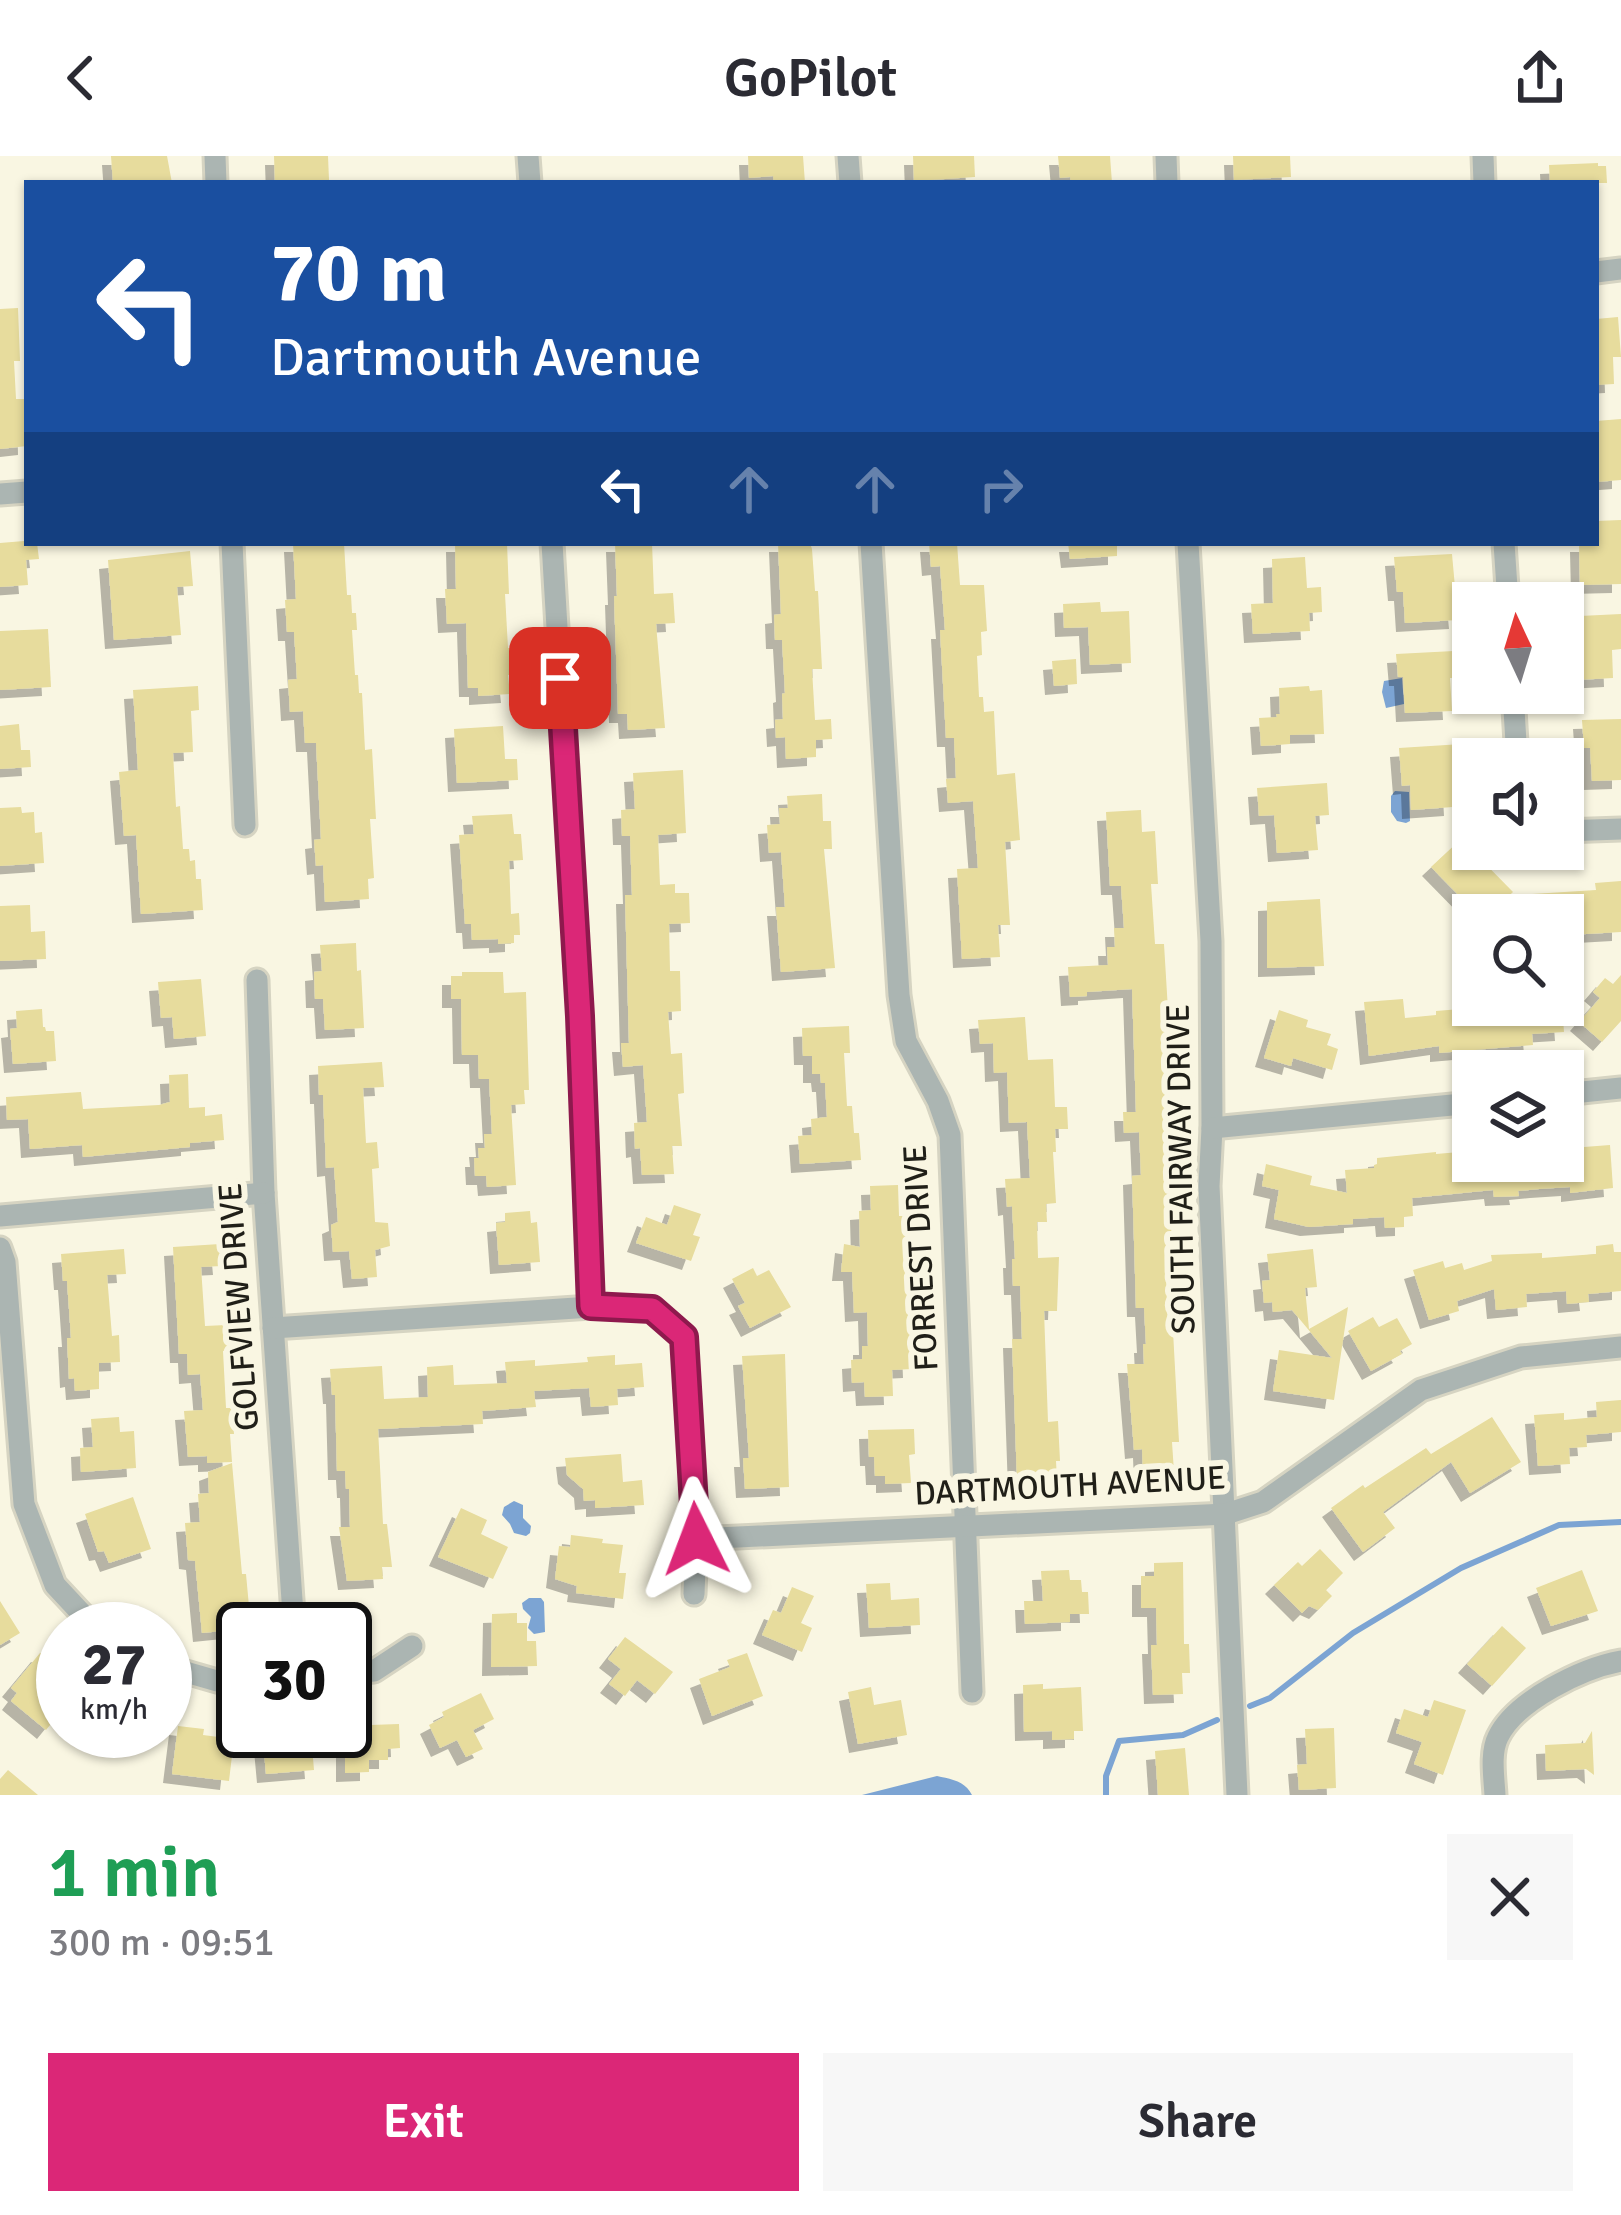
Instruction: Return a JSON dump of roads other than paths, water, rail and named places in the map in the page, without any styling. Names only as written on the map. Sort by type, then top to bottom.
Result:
[{"type":"street","points":[[232,546],[245,825]]},
{"type":"street","points":[[552,546],[580,1016],[591,1306]]},
{"type":"street","name":"FORREST DRIVE","points":[[872,546],[899,995],[906,1042],[950,1135],[972,1692]]},
{"type":"street","name":"SOUTH FAIRWAY DRIVE","points":[[1188,546],[1211,941],[1209,1186],[1237,1795]]},
{"type":"street","points":[[1504,546],[1507,582]]},
{"type":"street","points":[[1584,830],[1621,829]]},
{"type":"street","name":"GOLFVIEW DRIVE","points":[[256,980],[264,1192],[292,1602]]},
{"type":"street","points":[[1584,1092],[1621,1088]]},
{"type":"street","points":[[1212,1128],[1452,1104]]},
{"type":"street","points":[[0,1216],[264,1192]]},
{"type":"street","points":[[0,1248],[24,1504],[55,1586],[70,1602]]},
{"type":"street","points":[[273,1328],[591,1306],[652,1309],[684,1337],[696,1539],[694,1594]]},
{"type":"street","name":"DARTMOUTH AVENUE","points":[[696,1539],[1226,1514],[1263,1502],[1421,1390],[1521,1357],[1621,1347]]},
{"type":"street","points":[[372,1672],[412,1646]]},
{"type":"street","points":[[1495,1795],[1493,1760],[1498,1737],[1519,1711],[1552,1688],[1599,1665],[1621,1661]]},
{"type":"water","points":[[1402,678],[1404,704],[1386,708],[1384,681]]},
{"type":"water","points":[[1395,791],[1409,792],[1410,821],[1406,823],[1397,821],[1391,812]]},
{"type":"water","points":[[514,1501],[523,1505],[523,1518],[531,1526],[526,1536],[514,1533],[502,1515],[504,1507]]},
{"type":"water","points":[[529,1598],[544,1602],[545,1632],[534,1634],[528,1628],[531,1617],[522,1603]]},
{"type":"water","points":[[937,1776],[962,1784],[972,1795],[862,1795]]},
{"type":"waterway","points":[[1250,1706],[1270,1698],[1353,1633],[1461,1568],[1559,1525],[1621,1522]]},
{"type":"waterway","points":[[1106,1795],[1106,1776],[1119,1741],[1183,1735],[1217,1720]]}]
